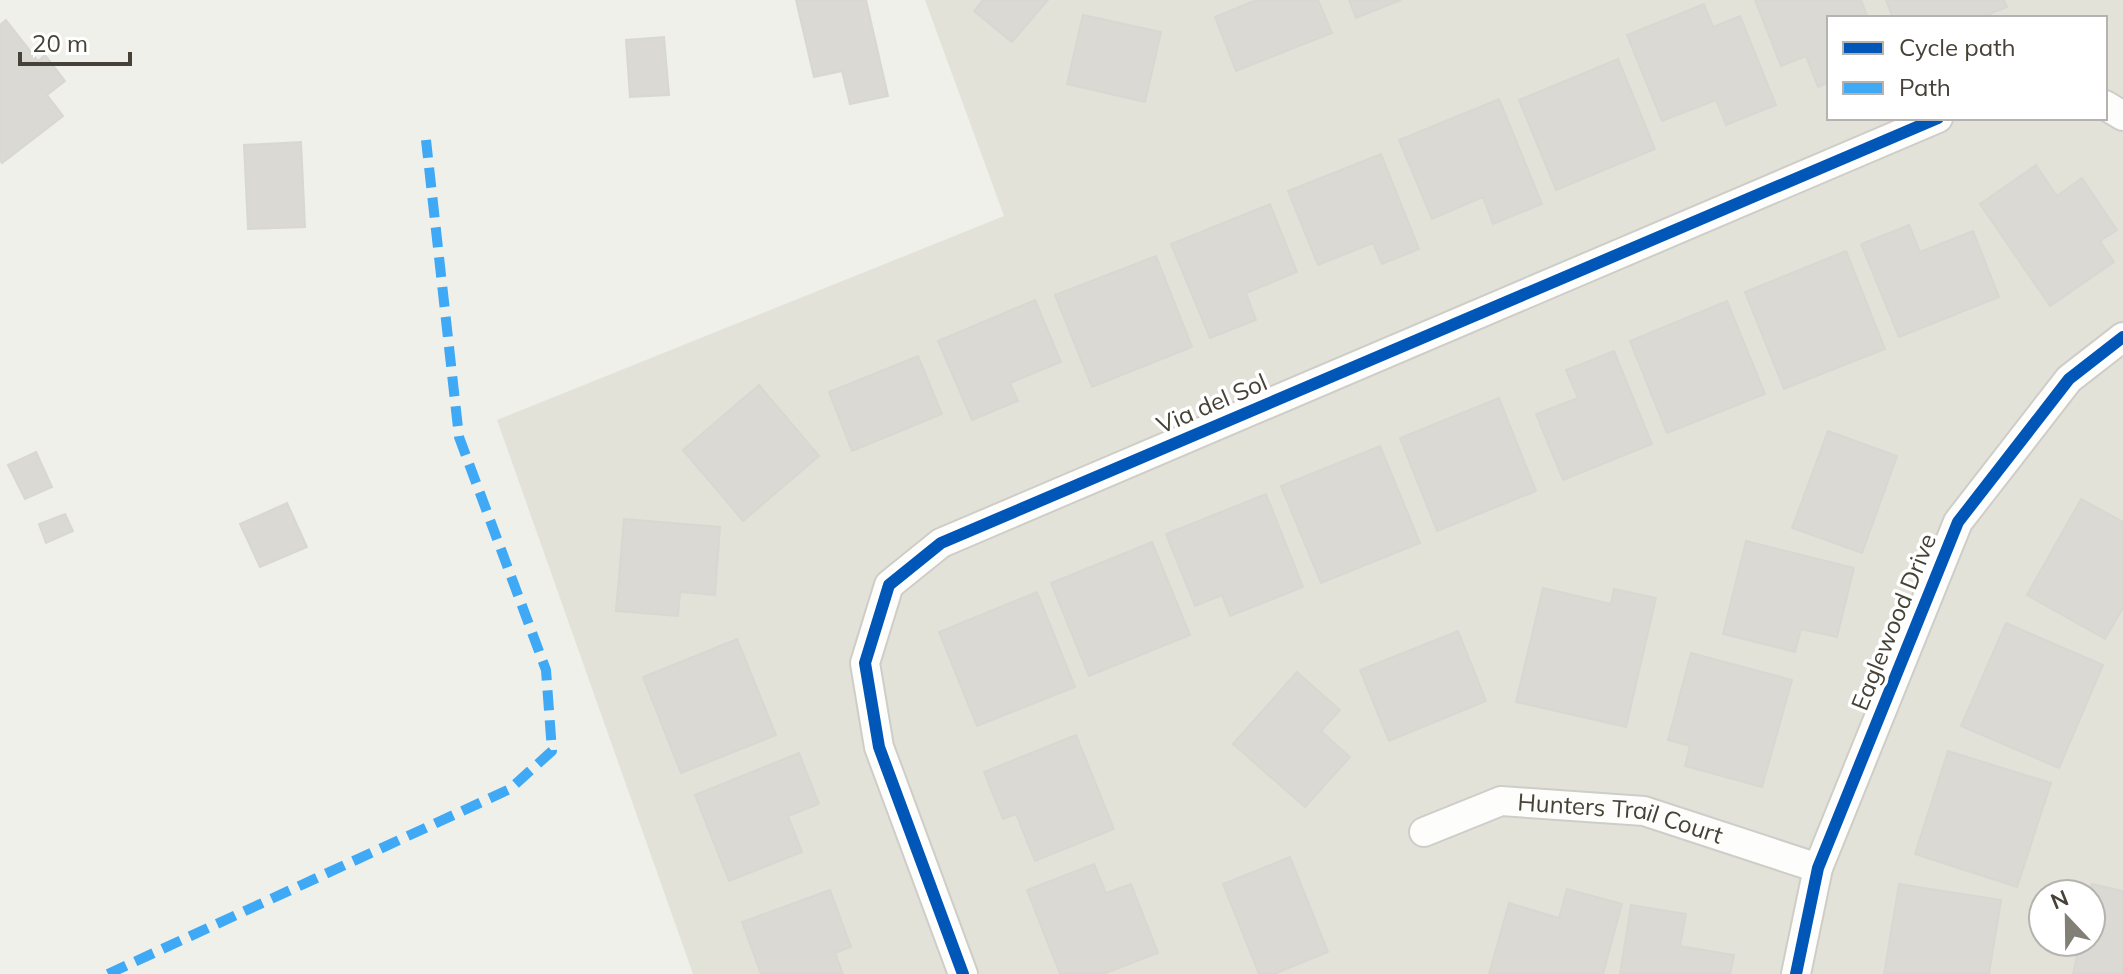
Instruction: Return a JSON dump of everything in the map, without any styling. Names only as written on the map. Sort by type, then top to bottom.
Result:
[{"type":"street","name":"Via del Sol","points":[[963,974],[879,747],[865,663],[889,585],[941,543],[1933,120]]},
{"type":"street","name":"Eaglewood Drive","points":[[1796,974],[1818,868],[1958,522],[2069,379],[2123,337]]},
{"type":"street","name":"Hunters Trail Court","points":[[1424,832],[1501,801],[1644,811],[1818,868]]},
{"type":"shaded area","points":[[925,0],[2123,0],[2123,974],[693,974],[497,420],[1004,216]]},
{"type":"building","points":[[796,0],[866,0],[888,96],[850,104],[842,71],[814,77]]},
{"type":"building","points":[[983,0],[1048,0],[1012,42],[974,11]]},
{"type":"building","points":[[1256,0],[1318,0],[1332,33],[1236,71],[1215,17]]},
{"type":"building","points":[[1349,0],[1401,0],[1356,18]]},
{"type":"building","points":[[1755,0],[1861,0],[1867,16],[1827,16],[1827,83],[1818,87],[1806,56],[1781,66]]},
{"type":"building","points":[[1886,0],[2004,0],[2007,7],[1985,16],[1892,16]]},
{"type":"building","points":[[1704,4],[1713,27],[1740,16],[1776,105],[1726,125],[1716,100],[1662,121],[1627,35]]},
{"type":"building","points":[[1083,15],[1161,32],[1145,102],[1067,84]]},
{"type":"building","points":[[6,20],[38,61],[45,55],[65,81],[47,95],[63,116],[2,163],[0,25]]},
{"type":"building","points":[[664,37],[669,95],[630,97],[626,40]]},
{"type":"building","points":[[1618,59],[1655,149],[1556,190],[1519,100]]},
{"type":"building","points":[[1499,99],[1542,204],[1493,224],[1483,197],[1432,219],[1399,140]]},
{"type":"building","points":[[301,142],[305,227],[248,229],[244,145]]},
{"type":"building","points":[[1381,154],[1419,249],[1382,264],[1373,243],[1318,265],[1288,191]]},
{"type":"building","points":[[2036,165],[2057,196],[2082,178],[2117,230],[2100,241],[2114,262],[2050,306],[1980,204]]},
{"type":"building","points":[[1270,204],[1297,272],[1246,293],[1256,320],[1210,338],[1171,244]]},
{"type":"building","points":[[1909,225],[1920,252],[1973,231],[1999,297],[1899,337],[1861,244]]},
{"type":"building","points":[[1846,251],[1885,349],[1784,389],[1745,292]]},
{"type":"building","points":[[1156,256],[1192,347],[1092,387],[1055,295]]},
{"type":"building","points":[[1035,300],[1061,362],[1010,383],[1018,401],[972,420],[938,341]]},
{"type":"building","points":[[1727,301],[1765,394],[1667,433],[1630,341]]},
{"type":"building","points":[[1614,351],[1652,444],[1563,480],[1536,414],[1578,398],[1566,370]]},
{"type":"building","points":[[918,356],[942,414],[852,451],[829,392]]},
{"type":"building","points":[[759,385],[819,456],[743,521],[683,450]]},
{"type":"building","points":[[1499,398],[1536,491],[1437,531],[1400,438]]},
{"type":"building","points":[[1828,431],[1897,456],[1862,553],[1792,528]]},
{"type":"building","points":[[1380,446],[1420,543],[1321,583],[1281,486]]},
{"type":"building","points":[[36,452],[52,487],[25,499],[8,465]]},
{"type":"building","points":[[1266,494],[1303,587],[1230,616],[1222,595],[1195,606],[1166,534]]},
{"type":"building","points":[[2081,499],[2123,522],[2123,608],[2105,639],[2027,595]]},
{"type":"building","points":[[287,503],[307,547],[260,567],[240,524]]},
{"type":"building","points":[[65,514],[73,531],[46,543],[39,524]]},
{"type":"building","points":[[624,519],[720,527],[715,595],[680,592],[678,616],[616,611]]},
{"type":"building","points":[[1746,541],[1854,568],[1837,637],[1801,629],[1795,652],[1723,634]]},
{"type":"building","points":[[1152,542],[1190,635],[1089,676],[1051,583]]},
{"type":"building","points":[[1543,588],[1611,604],[1614,589],[1656,598],[1626,727],[1516,702]]},
{"type":"building","points":[[1037,592],[1075,687],[977,726],[939,632]]},
{"type":"building","points":[[2006,623],[2103,665],[2059,768],[1961,726]]},
{"type":"building","points":[[1458,631],[1486,701],[1389,741],[1360,670]]},
{"type":"building","points":[[737,639],[776,735],[681,773],[643,677]]},
{"type":"building","points":[[1691,653],[1792,680],[1762,787],[1685,766],[1690,746],[1668,740]]},
{"type":"building","points":[[1297,672],[1340,710],[1321,731],[1350,757],[1305,807],[1233,744]]},
{"type":"building","points":[[1076,735],[1114,829],[1035,861],[1016,814],[1003,819],[984,772]]},
{"type":"building","points":[[1948,751],[2051,783],[2017,887],[1915,854]]},
{"type":"building","points":[[799,753],[819,804],[788,816],[802,852],[729,881],[695,795]]},
{"type":"building","points":[[1290,857],[1328,952],[1274,974],[1259,974],[1223,884]]},
{"type":"building","points":[[1094,864],[1106,893],[1131,884],[1158,953],[1103,974],[1060,974],[1027,890]]},
{"type":"building","points":[[1899,884],[2001,900],[1989,974],[1884,974]]},
{"type":"building","points":[[2107,887],[2123,891],[2123,974],[2073,974],[2076,958],[2107,958]]},
{"type":"building","points":[[1567,889],[1622,904],[1603,974],[1489,974],[1509,903],[1559,918]]},
{"type":"building","points":[[830,890],[851,947],[835,953],[843,974],[761,974],[742,922]]},
{"type":"building","points":[[1631,905],[1686,914],[1680,946],[1734,955],[1730,974],[1620,974]]},
{"type":"marked path","points":[[108,974],[510,789],[552,751],[546,670],[459,437],[426,140]]},
{"type":"cycle path","points":[[963,974],[879,747],[865,663],[889,585],[941,543],[1933,120]]},
{"type":"cycle path","points":[[1796,974],[1818,868],[1958,522],[2069,379],[2123,337]]}]
